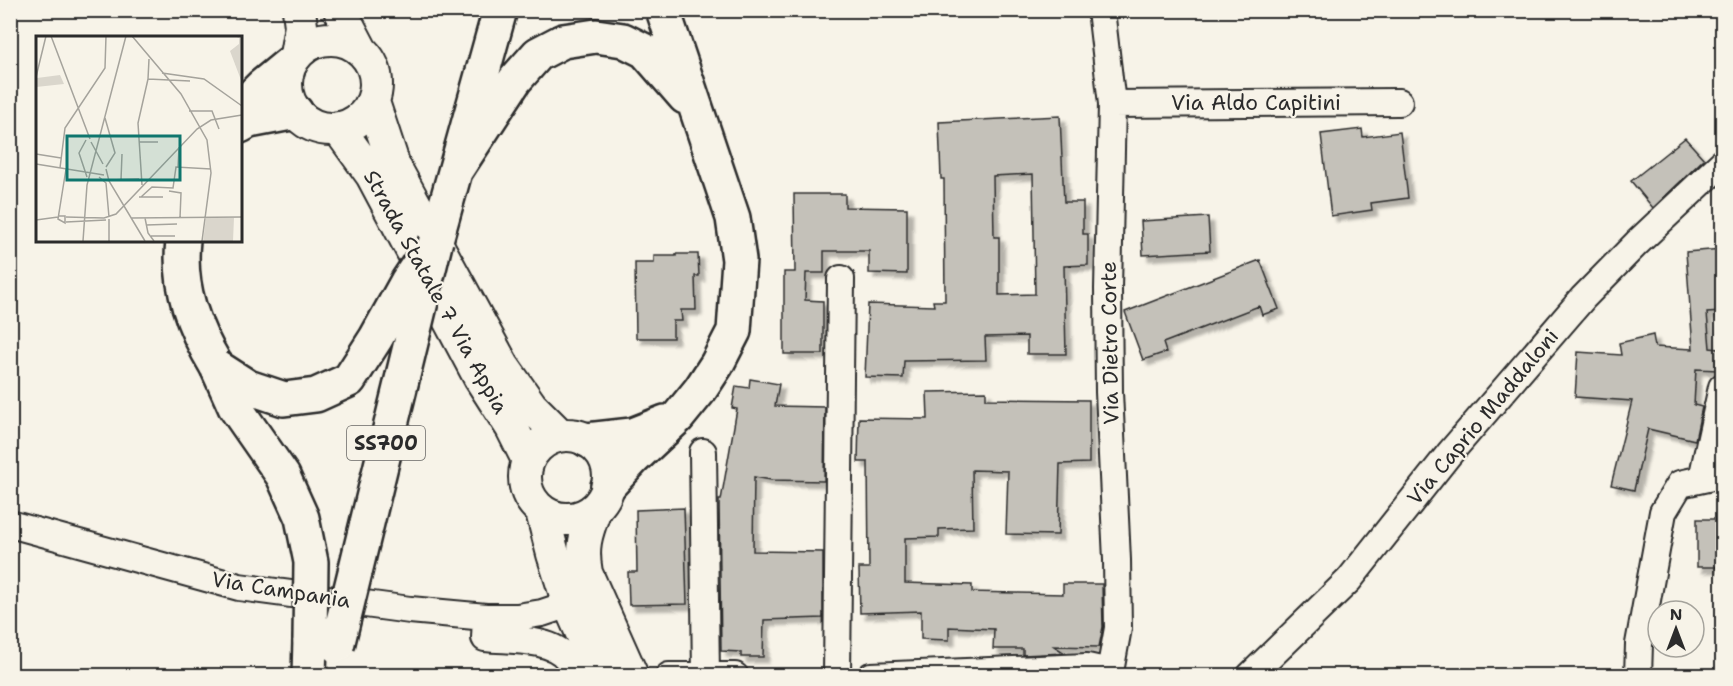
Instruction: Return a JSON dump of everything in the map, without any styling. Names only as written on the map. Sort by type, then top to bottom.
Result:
[{"type":"highway","name":"SS700","points":[[325,654],[435,240],[501,10]]},
{"type":"highway","points":[[663,10],[696,110]]},
{"type":"highway","name":"SS700","points":[[456,170],[515,80],[538,54],[563,41],[596,36],[622,40],[645,51],[696,110],[733,218],[739,260],[734,331],[700,390],[678,417],[633,459],[602,497]]},
{"type":"highway","points":[[242,106],[293,59]]},
{"type":"highway","points":[[242,125],[249,121],[296,112]]},
{"type":"highway","name":"SS700","points":[[217,367],[248,387],[284,399],[316,395],[349,380],[376,338],[407,282],[435,240]]},
{"type":"highway","name":"SS700","points":[[183,242],[183,274],[189,306],[199,336],[217,367],[235,407],[283,476],[302,518],[325,654]]},
{"type":"highway","name":"SS700","points":[[574,438],[632,435],[678,417]]},
{"type":"highway","points":[[309,675],[325,654]]},
{"type":"main road","points":[[299,10],[301,26],[293,59],[286,76],[289,101],[296,112],[308,122],[322,128],[338,128],[359,120],[373,102]]},
{"type":"main road","name":"Strada Statale 7 Via Appia","points":[[340,10],[376,74],[373,102],[394,166],[503,366],[531,406],[574,438],[596,446],[607,465],[602,497]]},
{"type":"main road","points":[[293,59],[310,44],[328,38],[340,39],[362,50]]},
{"type":"main road","name":"Strada Statale 7 Via Appia","points":[[338,128],[372,175],[480,378],[512,428],[528,460]]},
{"type":"main road","points":[[574,438],[547,440],[536,448],[528,460],[524,474],[526,489],[532,502],[542,512],[555,518],[569,520],[583,516],[602,497]]},
{"type":"main road","points":[[602,497],[583,541],[583,557],[586,573],[632,675]]},
{"type":"main road","points":[[542,512],[552,554],[569,604],[601,675]]},
{"type":"street","name":"Via Dietro Corte","points":[[1101,10],[1112,104],[1108,289],[1109,392],[1118,628],[1111,674]]},
{"type":"street","name":"Via Aldo Capitini","points":[[1112,104],[1399,102]]},
{"type":"street","name":"Via Caprio Maddaloni","points":[[1250,675],[1349,580],[1449,454],[1583,298],[1637,243],[1721,172]]},
{"type":"street","points":[[837,675],[842,279]]},
{"type":"street","points":[[1638,675],[1639,644],[1663,512],[1680,484],[1712,478],[1722,387]]},
{"type":"street","points":[[703,452],[706,675]]},
{"type":"street","name":"Via Campania","points":[[10,524],[239,587],[410,610],[486,617],[534,615],[569,604]]},
{"type":"street","points":[[486,617],[485,638],[536,643],[554,648],[568,658],[578,675]]},
{"type":"street","points":[[872,675],[1087,667],[1111,674]]},
{"type":"street","points":[[669,675],[735,675]]},
{"type":"building","points":[[1060,116],[1064,202],[1083,202],[1083,234],[1088,234],[1088,265],[1064,266],[1066,354],[1027,354],[1027,336],[985,337],[986,360],[904,361],[903,378],[865,377],[868,304],[934,306],[933,301],[945,301],[944,179],[941,179],[939,122]],"holes":[[[1033,174],[1035,294],[999,295],[999,237],[994,237],[993,176]]]},
{"type":"building","points":[[1362,129],[1363,137],[1400,132],[1408,198],[1371,203],[1372,210],[1331,216],[1321,134]]},
{"type":"building","points":[[1685,138],[1704,159],[1653,208],[1631,181]]},
{"type":"building","points":[[794,194],[845,194],[845,207],[907,208],[907,274],[869,273],[869,251],[824,251],[824,273],[806,273],[805,300],[823,301],[823,354],[784,354],[784,272],[795,272]]},
{"type":"building","points":[[1208,217],[1210,251],[1143,255],[1141,221]]},
{"type":"building","points":[[1722,249],[1722,312],[1707,313],[1710,348],[1719,349],[1718,370],[1696,369],[1694,405],[1702,407],[1695,440],[1648,429],[1634,490],[1611,485],[1632,401],[1575,397],[1578,352],[1621,355],[1619,343],[1653,335],[1655,347],[1693,349],[1686,252]]},
{"type":"building","points":[[676,254],[698,254],[699,276],[695,276],[696,310],[681,310],[682,321],[673,321],[673,338],[636,338],[635,263],[654,263],[654,256],[676,256]]},
{"type":"building","points":[[1260,260],[1279,309],[1262,315],[1259,306],[1163,343],[1166,352],[1143,360],[1125,312]]},
{"type":"building","points":[[750,379],[779,384],[775,406],[825,407],[824,481],[771,480],[754,477],[753,551],[823,552],[823,618],[764,620],[763,657],[741,657],[741,652],[721,651],[719,500],[721,500],[737,409],[732,408],[736,386],[749,388]]},
{"type":"building","points":[[986,391],[986,399],[1089,400],[1089,463],[1060,464],[1058,535],[1006,534],[1008,471],[972,470],[973,528],[939,529],[939,537],[905,538],[905,583],[972,585],[972,592],[1063,594],[1063,584],[1102,584],[1103,627],[1099,647],[1054,646],[1065,653],[1023,655],[1023,649],[993,649],[994,629],[949,627],[949,640],[921,639],[921,611],[860,613],[859,568],[869,568],[868,462],[858,462],[859,418],[928,419],[927,392]]},
{"type":"building","points":[[684,508],[687,604],[629,605],[628,572],[637,572],[636,510]]},
{"type":"building","points":[[1697,519],[1722,519],[1722,567],[1697,567]]}]
